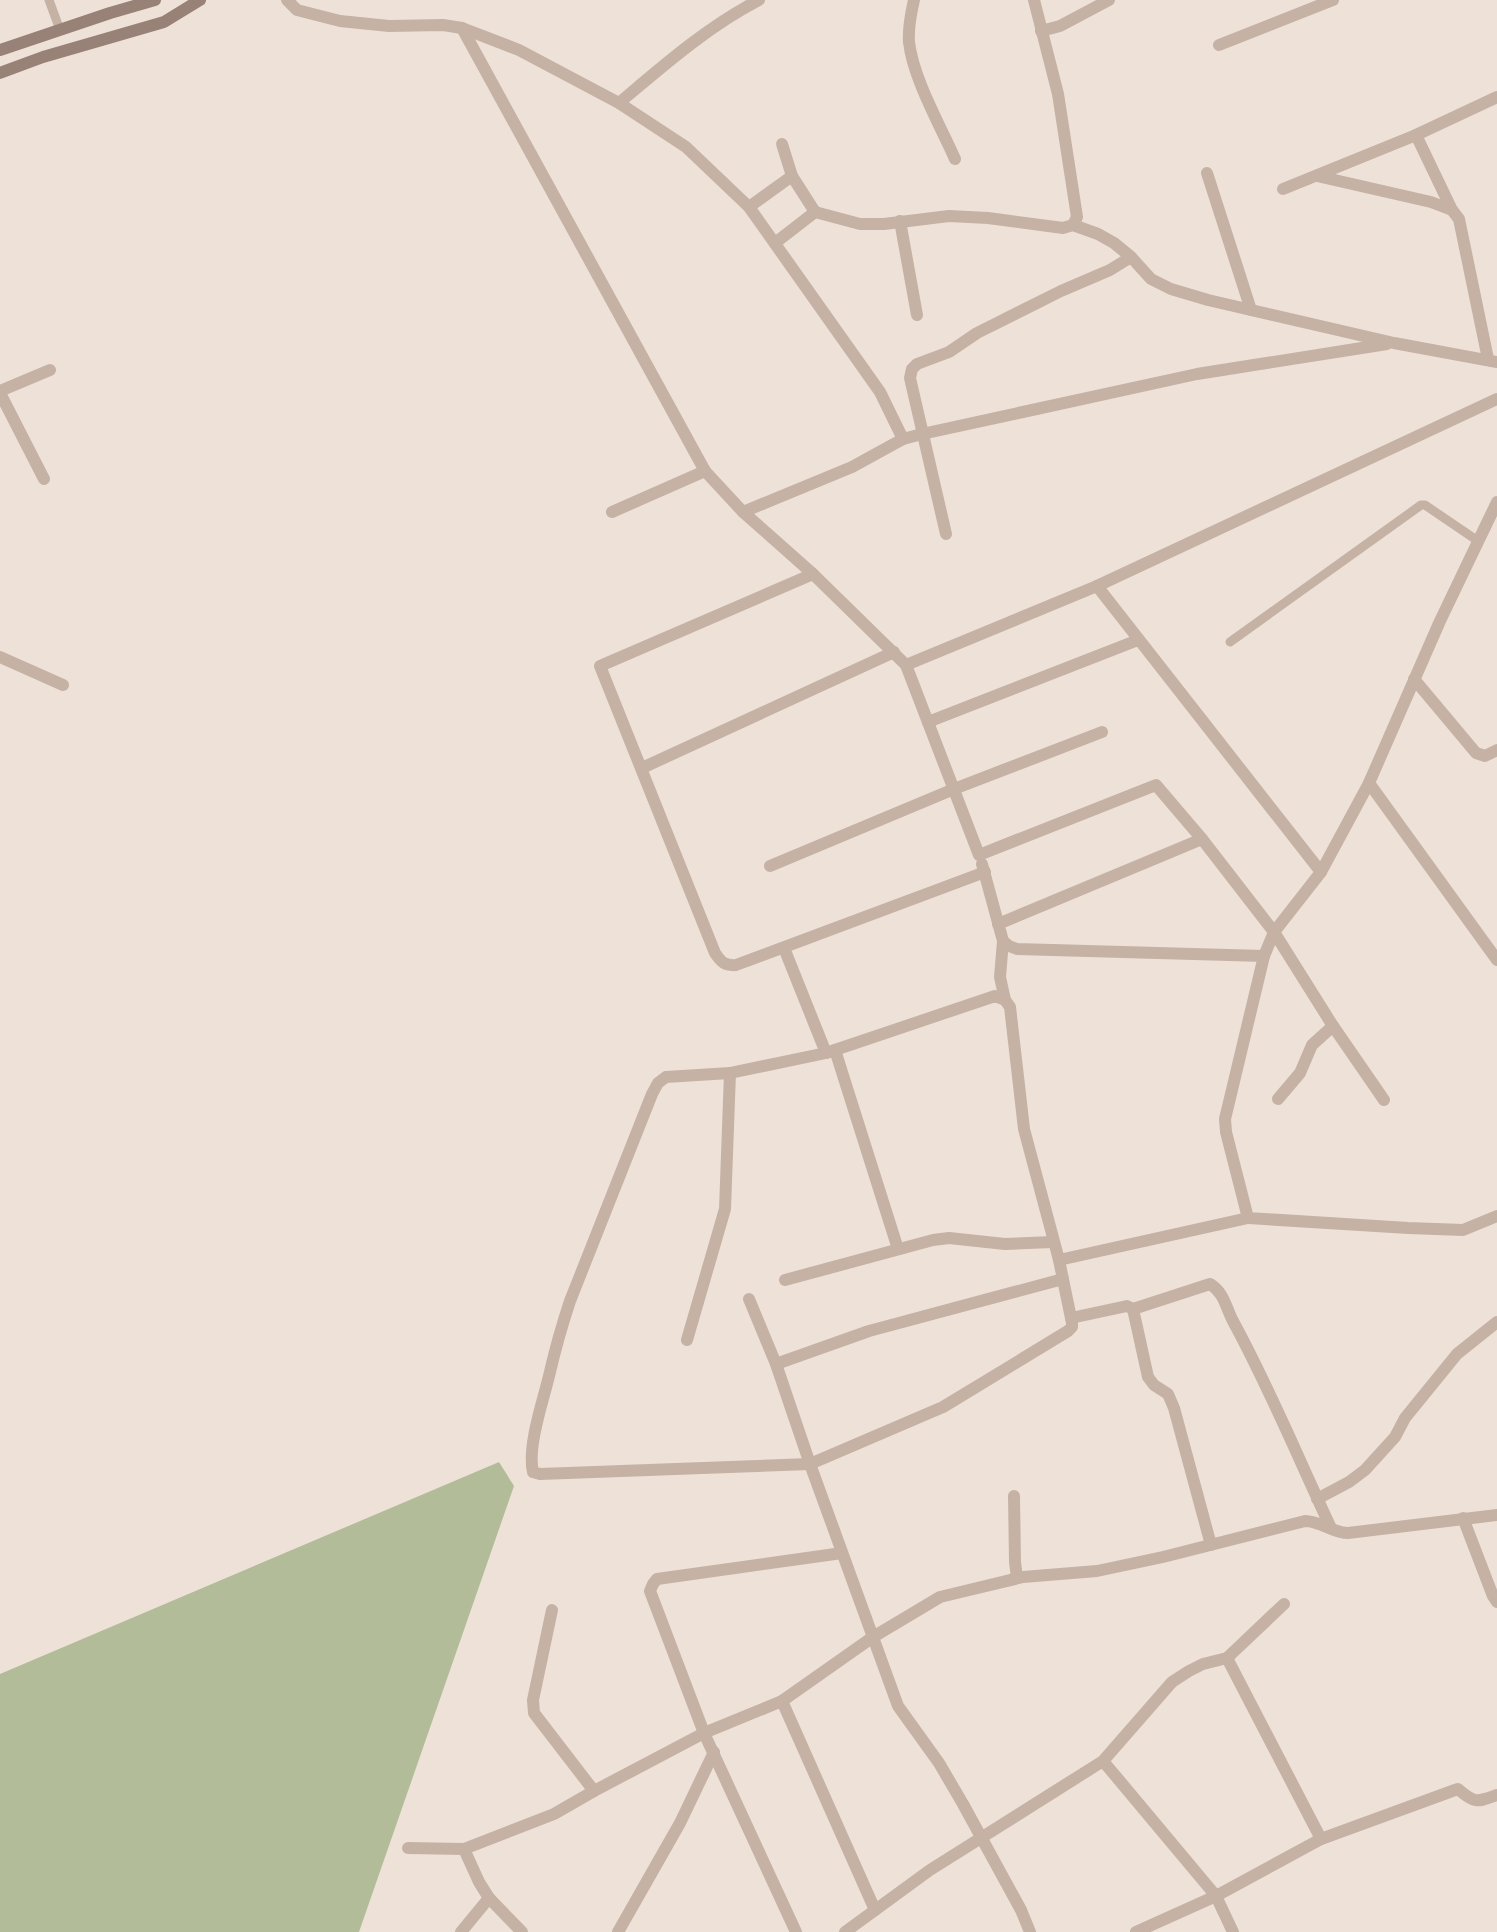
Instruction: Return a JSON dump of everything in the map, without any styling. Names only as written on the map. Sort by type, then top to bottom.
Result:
[{"type":"main road","points":[[0,50],[155,0]]},
{"type":"main road","points":[[0,73],[43,57],[164,22],[200,0]]},
{"type":"street","points":[[287,0],[297,10],[340,21],[389,26],[443,25],[462,28],[519,50],[619,103],[686,147],[749,207],[880,392],[904,440]]},
{"type":"street","points":[[619,103],[697,38],[759,0]]},
{"type":"street","points":[[914,0],[909,40],[914,67],[955,159]]},
{"type":"street","points":[[1034,0],[1058,94],[1077,216],[1073,225]]},
{"type":"street","points":[[1041,31],[1060,26],[1109,0]]},
{"type":"street","points":[[1219,45],[1333,0]]},
{"type":"street","points":[[462,28],[705,471],[744,512],[813,574],[906,665],[985,872],[1003,940],[1000,977],[1005,1000],[1010,1007],[1024,1129],[1059,1260],[1072,1327],[943,1407],[810,1464],[540,1474],[533,1472],[535,1437],[559,1333],[570,1300],[658,1083],[666,1077],[730,1073],[830,1052],[995,996],[1005,1000]]},
{"type":"street","points":[[1283,189],[1416,135],[1497,97]]},
{"type":"street","points":[[782,144],[792,176],[815,212],[860,224],[884,224],[949,216],[988,218],[1063,228],[1073,225],[1098,234],[1114,243],[1132,257],[1151,279],[1171,290],[1394,343],[1492,360],[1459,219],[1452,210],[1416,135]]},
{"type":"street","points":[[1206,173],[1251,310]]},
{"type":"street","points":[[749,207],[792,176]]},
{"type":"street","points":[[1317,176],[1432,202],[1452,210]]},
{"type":"street","points":[[775,243],[815,212]]},
{"type":"street","points":[[900,221],[917,315]]},
{"type":"street","points":[[946,534],[910,378],[912,369],[917,364],[950,352],[978,333],[1061,291],[1110,270],[1132,257]]},
{"type":"street","points":[[744,512],[852,468],[904,440],[922,434],[1197,374],[1394,343]]},
{"type":"street","points":[[44,479],[0,392],[50,370]]},
{"type":"street","points":[[906,665],[1097,586],[1497,399]]},
{"type":"street","points":[[612,512],[705,471]]},
{"type":"street","points":[[1248,1218],[1226,1132],[1225,1119],[1264,956],[1274,932],[1321,872],[1369,783],[1414,678],[1497,502]]},
{"type":"street","points":[[813,574],[600,666],[712,944],[721,962],[736,965],[985,872]]},
{"type":"street","points":[[1097,586],[1321,872]]},
{"type":"street","points":[[928,722],[1138,640]]},
{"type":"street","points":[[642,768],[894,652]]},
{"type":"street","points":[[0,657],[63,685]]},
{"type":"street","points":[[1414,678],[1476,753],[1485,756],[1497,750]]},
{"type":"street","points":[[770,866],[954,789],[1102,732]]},
{"type":"street","points":[[1369,783],[1497,960]]},
{"type":"street","points":[[979,855],[1152,784],[1159,787],[1274,932],[1333,1026],[1384,1100]]},
{"type":"street","points":[[998,924],[1202,839]]},
{"type":"street","points":[[1003,940],[1017,949],[1264,956]]},
{"type":"street","points":[[784,948],[830,1052],[898,1249]]},
{"type":"street","points":[[1278,1099],[1300,1073],[1312,1045],[1333,1026]]},
{"type":"street","points":[[688,1340],[725,1209],[730,1073]]},
{"type":"street","points":[[1059,1260],[1248,1218],[1463,1230],[1497,1216]]},
{"type":"street","points":[[785,1280],[933,1240],[949,1238],[1005,1244],[1053,1242]]},
{"type":"street","points":[[776,1364],[869,1331],[1063,1279]]},
{"type":"street","points":[[1071,1318],[1127,1306],[1133,1309],[1210,1284],[1216,1288],[1222,1295],[1232,1321],[1252,1354],[1331,1528]]},
{"type":"street","points":[[749,1299],[776,1364],[810,1464],[898,1706],[939,1763],[982,1837],[1030,1932]]},
{"type":"street","points":[[1133,1309],[1148,1377],[1154,1385],[1168,1394],[1174,1408],[1211,1545]]},
{"type":"street","points":[[1317,1499],[1349,1482],[1365,1470],[1395,1437],[1405,1418],[1457,1354],[1497,1322]]},
{"type":"street","points":[[1014,1496],[1017,1578]]},
{"type":"street","points":[[408,1848],[464,1848],[554,1814],[704,1734],[782,1701],[873,1637],[940,1597],[1017,1578],[1097,1571],[1305,1521],[1313,1521],[1343,1533],[1348,1533],[1497,1514]]},
{"type":"street","points":[[1463,1518],[1497,1602]]},
{"type":"street","points":[[796,1932],[704,1734],[650,1591],[658,1579],[842,1553]]},
{"type":"street","points":[[845,1932],[930,1870],[1103,1762],[1172,1682],[1189,1670],[1203,1664],[1228,1658],[1284,1604]]},
{"type":"street","points":[[552,1610],[533,1700],[534,1714],[594,1791]]},
{"type":"street","points":[[1228,1658],[1321,1839]]},
{"type":"street","points":[[782,1701],[875,1910]]},
{"type":"street","points":[[618,1932],[680,1823],[714,1752]]},
{"type":"street","points":[[1103,1762],[1216,1896],[1233,1932]]},
{"type":"street","points":[[1136,1932],[1216,1896],[1321,1839],[1458,1789],[1474,1801],[1497,1795]]},
{"type":"street","points":[[464,1848],[479,1882],[489,1898],[522,1932]]},
{"type":"street","points":[[461,1932],[489,1898]]},
{"type":"lane","points":[[49,0],[60,30]]},
{"type":"lane","points":[[1230,642],[1421,505],[1425,505],[1478,541]]},
{"type":"green space","points":[[499,1462],[514,1486],[359,1932],[0,1932],[0,1674]]}]
